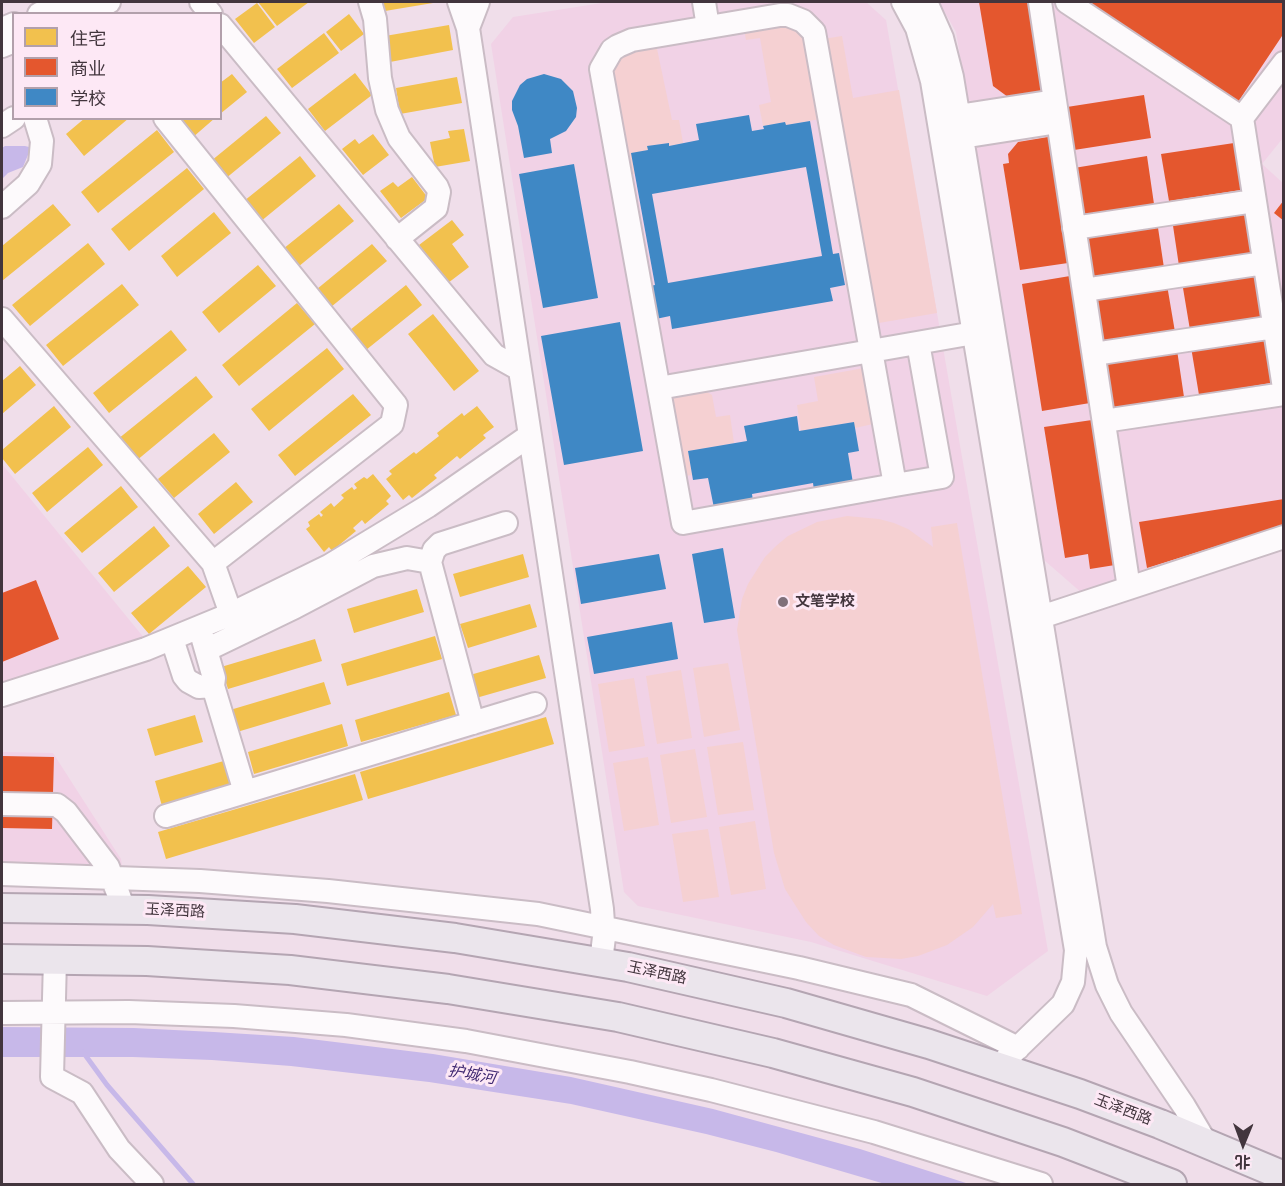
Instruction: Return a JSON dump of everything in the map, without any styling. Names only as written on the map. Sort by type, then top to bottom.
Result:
[{"type":"main road","name":"玉泽西路","points":[[2,908],[222,913],[368,927],[455,938],[601,962],[703,983],[888,1031],[1009,1058],[1080,1094],[1284,1176]]},
{"type":"main road","points":[[2,959],[183,962],[311,972],[448,989],[618,1017],[773,1053],[913,1092],[1063,1142],[1172,1185]]},
{"type":"street","points":[[44,12],[69,2]]},
{"type":"street","points":[[86,12],[109,2]]},
{"type":"street","points":[[370,2],[375,19],[380,78],[387,110],[399,138],[439,192],[436,208],[397,239]]},
{"type":"street","points":[[459,2],[468,28],[604,928],[601,962]]},
{"type":"street","points":[[468,28],[478,2]]},
{"type":"street","points":[[704,2],[708,27]]},
{"type":"street","points":[[2,874],[200,881],[387,897],[538,914],[799,968],[911,995],[1009,1058],[1063,1004],[1073,982],[1076,950],[932,81],[920,36],[903,2]]},
{"type":"street","points":[[926,2],[948,58],[1095,947],[1107,985],[1121,1013],[1184,1106],[1206,1143]]},
{"type":"street","points":[[1040,2],[1129,588]]},
{"type":"street","points":[[1067,2],[1242,118]]},
{"type":"street","points":[[895,485],[814,32],[803,21],[788,15],[780,15],[624,42],[607,56],[601,69],[683,523],[942,477],[918,343]]},
{"type":"street","points":[[222,28],[494,355],[519,369]]},
{"type":"street","points":[[1284,63],[1242,118],[1284,388]]},
{"type":"street","points":[[960,126],[1056,112]]},
{"type":"street","points":[[2,207],[28,184],[40,164],[42,141],[36,120]]},
{"type":"street","points":[[167,120],[396,405],[392,424],[213,563]]},
{"type":"street","points":[[1074,228],[1254,201]]},
{"type":"street","points":[[1084,290],[1264,263]]},
{"type":"street","points":[[2,319],[213,563],[231,614]]},
{"type":"street","points":[[1094,354],[1274,327]]},
{"type":"street","points":[[659,388],[974,333]]},
{"type":"street","points":[[1104,421],[1284,394]]},
{"type":"street","points":[[2,695],[102,664],[200,628],[329,566],[376,539],[480,472],[529,436]]},
{"type":"street","points":[[473,723],[430,562],[434,550],[440,544],[506,523]]},
{"type":"street","points":[[1041,617],[1284,537]]},
{"type":"street","points":[[206,650],[373,566],[407,558],[430,562]]},
{"type":"street","points":[[200,628],[214,678],[213,686],[245,792]]},
{"type":"street","points":[[172,639],[184,676],[188,681],[199,687],[213,686]]},
{"type":"street","points":[[165,816],[536,704]]},
{"type":"street","points":[[2,804],[57,805],[66,812],[108,867],[124,909]]},
{"type":"street","points":[[55,959],[52,1077],[82,1093],[119,1149],[152,1185]]},
{"type":"street","points":[[2,1013],[182,1013],[286,1019],[406,1032],[501,1047],[630,1072],[781,1107],[896,1139],[1041,1185]]},
{"type":"shaded area","name":"文笔学校","points":[[608,2],[866,2],[886,20],[1048,951],[987,996],[811,942],[638,906],[624,892],[491,44],[513,17]]},
{"type":"shaded area","points":[[939,2],[1283,2],[1283,138],[1262,164],[1283,183],[1283,529],[1083,594],[1044,560],[956,32]]},
{"type":"shaded area","points":[[788,23],[804,35],[820,119],[786,125],[785,122],[763,126],[759,105],[771,102],[760,38],[746,40],[744,29]]},
{"type":"shaded area","points":[[842,36],[853,98],[899,90],[937,313],[873,324],[823,39]]},
{"type":"shaded area","points":[[656,44],[672,120],[679,120],[683,143],[648,146],[648,150],[632,153],[635,174],[628,175],[612,66],[617,55]]},
{"type":"shaded area","points":[[864,368],[873,424],[855,428],[853,422],[801,431],[797,405],[818,401],[814,377]]},
{"type":"shaded area","points":[[707,392],[712,395],[716,417],[730,415],[734,443],[688,451],[692,475],[679,477],[670,399]]},
{"type":"shaded area","points":[[2,464],[73,551],[145,639],[2,685]]},
{"type":"shaded area","points":[[847,516],[894,523],[908,529],[933,547],[931,527],[957,523],[1022,914],[996,918],[993,904],[973,927],[947,945],[918,956],[901,959],[866,957],[834,945],[819,936],[806,922],[785,889],[774,853],[737,630],[742,599],[748,584],[765,557],[788,536],[817,522]]},
{"type":"shaded area","points":[[728,663],[740,730],[704,737],[693,668]]},
{"type":"shaded area","points":[[681,670],[692,738],[657,744],[646,676]]},
{"type":"shaded area","points":[[634,678],[645,746],[609,752],[598,684]]},
{"type":"shaded area","points":[[743,742],[754,810],[718,815],[707,747]]},
{"type":"shaded area","points":[[695,749],[707,817],[671,823],[660,755]]},
{"type":"shaded area","points":[[2,752],[53,753],[121,859],[122,866],[96,868],[2,864]]},
{"type":"shaded area","points":[[648,757],[659,825],[624,831],[613,763]]},
{"type":"shaded area","points":[[755,821],[766,889],[731,895],[719,827]]},
{"type":"shaded area","points":[[708,829],[719,897],[683,902],[672,834]]},
{"type":"water","points":[[25,146],[30,150],[23,167],[8,173],[2,179],[2,148]]},
{"type":"water","name":"护城河","points":[[2,1027],[134,1028],[294,1037],[433,1054],[571,1077],[713,1109],[860,1149],[969,1184],[885,1184],[706,1134],[571,1104],[429,1082],[291,1066],[212,1060],[133,1057],[2,1057]]},
{"type":"building: 住宅","points":[[258,2],[309,2],[277,26]]},
{"type":"building: 住宅","points":[[383,2],[432,2],[433,3],[385,11]]},
{"type":"building: 住宅","points":[[257,3],[275,27],[254,43],[235,19]]},
{"type":"building: 住宅","points":[[349,14],[364,34],[341,51],[326,32]]},
{"type":"building: 住宅","points":[[449,25],[453,50],[390,62],[385,36]]},
{"type":"building: 住宅","points":[[324,33],[339,53],[292,88],[277,69]]},
{"type":"building: 住宅","points":[[355,73],[372,95],[325,131],[308,109]]},
{"type":"building: 住宅","points":[[232,74],[247,92],[222,112],[222,82]]},
{"type":"building: 住宅","points":[[457,77],[462,103],[400,114],[396,88]]},
{"type":"building: 住宅","points":[[266,116],[281,133],[225,179],[211,161]]},
{"type":"building: 住宅","points":[[83,120],[127,120],[84,156],[66,134]]},
{"type":"building: 住宅","points":[[177,120],[213,120],[192,138]]},
{"type":"building: 住宅","points":[[464,129],[470,161],[435,167],[430,142],[450,138],[448,131]]},
{"type":"building: 住宅","points":[[157,130],[174,152],[98,213],[81,192]]},
{"type":"building: 住宅","points":[[373,134],[389,155],[363,175],[342,149],[355,139],[359,144]]},
{"type":"building: 住宅","points":[[300,156],[316,176],[260,222],[244,201]]},
{"type":"building: 住宅","points":[[187,168],[204,189],[129,251],[111,229]]},
{"type":"building: 住宅","points":[[412,177],[428,198],[401,218],[380,191],[393,182],[398,187]]},
{"type":"building: 住宅","points":[[53,204],[71,225],[2,281],[2,246]]},
{"type":"building: 住宅","points":[[339,204],[354,221],[298,267],[283,249]]},
{"type":"building: 住宅","points":[[214,212],[231,233],[177,277],[161,256]]},
{"type":"building: 住宅","points":[[452,220],[464,235],[452,244],[469,267],[448,283],[419,245]]},
{"type":"building: 住宅","points":[[88,243],[105,264],[30,326],[12,305]]},
{"type":"building: 住宅","points":[[372,244],[387,261],[331,307],[317,289]]},
{"type":"building: 住宅","points":[[258,265],[276,286],[219,333],[202,312]]},
{"type":"building: 住宅","points":[[122,284],[139,305],[63,366],[46,345]]},
{"type":"building: 住宅","points":[[406,285],[422,305],[366,350],[350,330]]},
{"type":"building: 住宅","points":[[297,303],[315,324],[239,386],[222,365]]},
{"type":"building: 住宅","points":[[433,314],[479,371],[454,391],[408,334]]},
{"type":"building: 住宅","points":[[171,330],[187,350],[109,413],[93,393]]},
{"type":"building: 住宅","points":[[327,348],[344,369],[269,431],[251,409]]},
{"type":"building: 住宅","points":[[20,366],[36,385],[2,414],[2,381]]},
{"type":"building: 住宅","points":[[196,376],[213,397],[136,461],[118,439]]},
{"type":"building: 住宅","points":[[353,394],[371,415],[295,476],[278,455]]},
{"type":"building: 住宅","points":[[54,406],[71,427],[15,474],[2,458],[2,450]]},
{"type":"building: 住宅","points":[[477,406],[494,427],[483,435],[486,438],[460,459],[457,456],[434,475],[437,478],[412,498],[409,495],[403,500],[386,479],[392,474],[389,471],[439,436],[437,433],[462,413],[464,416]]},
{"type":"building: 住宅","points":[[214,433],[230,452],[174,498],[158,479]]},
{"type":"building: 住宅","points":[[88,447],[103,465],[47,512],[32,493]]},
{"type":"building: 住宅","points":[[373,474],[391,496],[386,501],[389,504],[365,524],[362,520],[353,528],[356,531],[332,551],[329,547],[324,552],[306,529],[310,526],[308,522],[319,514],[321,517],[323,515],[320,512],[331,503],[334,507],[344,498],[341,495],[352,487],[354,490],[357,488],[354,484]]},
{"type":"building: 住宅","points":[[236,482],[253,502],[214,534],[198,514]]},
{"type":"building: 住宅","points":[[121,486],[138,507],[82,553],[64,533]]},
{"type":"building: 住宅","points":[[154,526],[170,546],[114,592],[98,573]]},
{"type":"building: 住宅","points":[[523,554],[529,577],[460,597],[453,574]]},
{"type":"building: 住宅","points":[[188,566],[206,587],[149,634],[131,613]]},
{"type":"building: 住宅","points":[[417,589],[424,612],[354,633],[347,609]]},
{"type":"building: 住宅","points":[[530,604],[537,627],[468,648],[460,624]]},
{"type":"building: 住宅","points":[[435,636],[442,659],[347,686],[341,664]]},
{"type":"building: 住宅","points":[[315,639],[322,661],[228,689],[221,667]]},
{"type":"building: 住宅","points":[[539,655],[546,678],[476,698],[470,675]]},
{"type":"building: 住宅","points":[[324,682],[331,704],[237,732],[230,710]]},
{"type":"building: 住宅","points":[[449,692],[456,715],[361,742],[355,720]]},
{"type":"building: 住宅","points":[[195,715],[203,742],[155,756],[147,729]]},
{"type":"building: 住宅","points":[[546,717],[554,744],[368,799],[360,772]]},
{"type":"building: 住宅","points":[[342,724],[348,746],[254,774],[248,752]]},
{"type":"building: 住宅","points":[[227,760],[234,785],[162,806],[155,781]]},
{"type":"building: 住宅","points":[[355,774],[363,800],[166,859],[158,832]]},
{"type":"building: 商业","points":[[979,2],[1028,2],[1042,92],[1008,97],[993,86]]},
{"type":"building: 商业","points":[[1078,2],[1284,2],[1284,33],[1236,105]]},
{"type":"building: 商业","points":[[1144,95],[1151,138],[1074,150],[1067,107]]},
{"type":"building: 商业","points":[[1048,137],[1068,263],[1020,270],[1003,164],[1009,163],[1008,154],[1018,142]]},
{"type":"building: 商业","points":[[1234,143],[1241,190],[1169,201],[1161,154]]},
{"type":"building: 商业","points":[[1147,156],[1154,204],[1082,215],[1074,168]]},
{"type":"building: 商业","points":[[1284,200],[1284,221],[1274,213]]},
{"type":"building: 商业","points":[[1244,208],[1251,255],[1179,266],[1172,219]]},
{"type":"building: 商业","points":[[1157,221],[1164,268],[1092,280],[1084,232]]},
{"type":"building: 商业","points":[[1255,271],[1262,318],[1190,330],[1182,282]]},
{"type":"building: 商业","points":[[1070,276],[1090,403],[1042,411],[1022,284]]},
{"type":"building: 商业","points":[[1167,285],[1175,332],[1102,343],[1095,296]]},
{"type":"building: 商业","points":[[1264,336],[1271,383],[1199,395],[1191,347]]},
{"type":"building: 商业","points":[[1177,350],[1184,397],[1112,408],[1104,361]]},
{"type":"building: 商业","points":[[1092,420],[1115,565],[1090,569],[1088,554],[1065,558],[1044,427]]},
{"type":"building: 商业","points":[[1284,499],[1284,525],[1147,568],[1139,522]]},
{"type":"building: 商业","points":[[36,580],[59,639],[2,662],[2,593]]},
{"type":"building: 商业","points":[[2,756],[54,757],[52,829],[2,828]]},
{"type":"building: 学校","points":[[544,74],[561,79],[573,91],[577,108],[576,117],[566,131],[550,139],[552,153],[524,158],[518,126],[512,110],[512,101],[520,85],[527,79]]},
{"type":"building: 学校","points":[[749,115],[752,131],[764,129],[763,126],[785,122],[786,125],[810,121],[833,254],[839,253],[845,285],[830,288],[833,301],[672,329],[670,316],[651,320],[645,287],[655,285],[631,153],[648,150],[647,146],[669,143],[669,146],[699,140],[696,124]],"holes":[[[806,167],[822,256],[668,283],[652,194]]]},
{"type":"building: 学校","points":[[574,164],[598,298],[543,308],[519,174]]},
{"type":"building: 学校","points":[[620,322],[643,451],[564,465],[541,336]]},
{"type":"building: 学校","points":[[797,416],[799,431],[854,422],[859,451],[848,453],[853,483],[814,490],[813,483],[752,494],[753,501],[714,508],[708,478],[693,480],[688,451],[747,441],[744,426]]},
{"type":"building: 学校","points":[[723,548],[735,618],[704,623],[692,554]]},
{"type":"building: 学校","points":[[659,554],[666,589],[581,604],[575,568]]},
{"type":"building: 学校","points":[[672,622],[678,659],[594,674],[587,637]]},
{"type":"waterway","points":[[83,1052],[107,1085],[193,1184]]},
{"type":"place","name":"文笔学校","points":[[783,602]]}]
